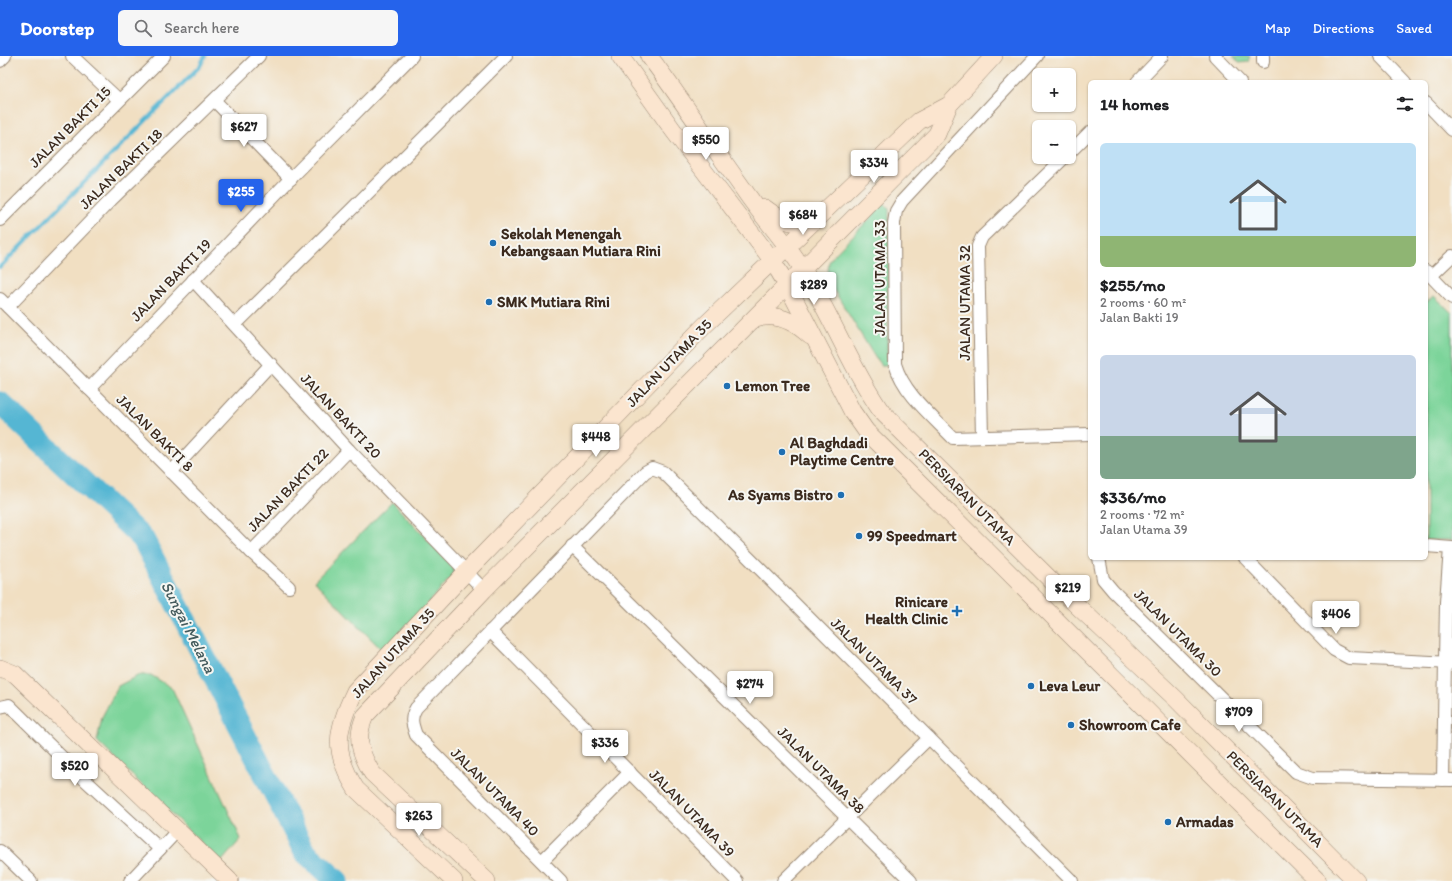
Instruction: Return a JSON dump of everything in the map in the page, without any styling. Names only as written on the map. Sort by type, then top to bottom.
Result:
[{"type":"street","points":[[0,61],[5,56]]},
{"type":"street","points":[[72,56],[119,100]]},
{"type":"street","name":"JALAN BAKTI 15","points":[[0,220],[164,56]]},
{"type":"street","name":"JALAN BAKTI 18","points":[[4,303],[215,101],[259,56]]},
{"type":"street","name":"JALAN BAKTI 19","points":[[89,389],[193,280],[412,56]]},
{"type":"street","points":[[235,325],[506,56]]},
{"type":"street","name":"PERSIARAN UTAMA","points":[[620,56],[673,130],[772,260],[788,285],[852,411],[866,431],[1049,611],[1152,718],[1314,878]]},
{"type":"street","name":"PERSIARAN UTAMA","points":[[649,56],[690,111],[744,192],[788,246],[803,270],[865,388],[881,411],[1070,599],[1175,698],[1356,881]]},
{"type":"street","points":[[744,192],[778,218],[786,222],[796,223],[807,220],[858,179],[919,121],[949,105],[994,56]]},
{"type":"street","name":"JALAN UTAMA 33","points":[[982,437],[953,438],[915,398],[899,378],[895,364],[894,223],[896,211],[902,201],[1037,56]]},
{"type":"street","points":[[1139,80],[1162,56]]},
{"type":"street","points":[[1215,56],[1238,80]]},
{"type":"street","points":[[1380,56],[1403,80]]},
{"type":"street","points":[[215,101],[291,179]]},
{"type":"street","name":"JALAN UTAMA 35","points":[[487,881],[372,772],[364,759],[360,745],[359,729],[365,716],[484,590],[937,134],[949,105]]},
{"type":"street","points":[[1428,105],[1452,130]]},
{"type":"street","points":[[1076,147],[1088,137]]},
{"type":"street","name":"JALAN UTAMA 32","points":[[982,437],[978,246],[982,237],[1058,164]]},
{"type":"street","name":"JALAN UTAMA 35","points":[[454,881],[356,789],[348,776],[340,753],[339,737],[343,715],[355,691],[467,571],[704,326],[858,179]]},
{"type":"street","points":[[1452,256],[1428,274],[1452,298]]},
{"type":"street","name":"JALAN BAKTI 20","points":[[193,280],[349,450],[467,571]]},
{"type":"street","name":"JALAN BAKTI 8","points":[[4,303],[251,552],[289,587]]},
{"type":"street","points":[[753,320],[762,316],[779,317],[799,326],[815,340]]},
{"type":"street","points":[[171,472],[271,364]]},
{"type":"street","points":[[982,437],[1088,434]]},
{"type":"street","name":"JALAN BAKTI 22","points":[[251,552],[349,450]]},
{"type":"street","name":"JALAN UTAMA 37","points":[[572,546],[644,472],[652,468],[663,472],[1072,881]]},
{"type":"street","points":[[490,631],[572,546]]},
{"type":"street","name":"JALAN UTAMA 38","points":[[572,546],[911,881]]},
{"type":"street","points":[[1428,546],[1451,548]]},
{"type":"street","name":"JALAN UTAMA 30","points":[[1099,560],[1103,580],[1113,592],[1296,772],[1313,778],[1447,780],[1449,663],[1446,602],[1451,548]]},
{"type":"street","points":[[1246,560],[1334,650],[1349,658],[1449,663]]},
{"type":"street","points":[[467,571],[484,590]]},
{"type":"street","name":"JALAN UTAMA 40","points":[[490,631],[416,708],[412,714],[411,722],[416,735],[561,881]]},
{"type":"street","name":"JALAN UTAMA 39","points":[[490,631],[737,881]]},
{"type":"street","points":[[0,668],[15,674],[230,881]]},
{"type":"street","points":[[4,706],[160,849]]},
{"type":"street","points":[[783,881],[929,738]]},
{"type":"street","points":[[542,861],[630,772]]},
{"type":"street","points":[[130,881],[177,831]]},
{"type":"street","points":[[0,851],[31,881]]},
{"type":"green space","points":[[1233,56],[1250,56],[1248,62],[1239,63]]},
{"type":"green space","points":[[884,204],[889,208],[887,365],[881,365],[827,279],[829,262],[834,255]]},
{"type":"green space","points":[[1434,296],[1452,313],[1452,540],[1428,540],[1428,301]]},
{"type":"green space","points":[[392,502],[453,567],[454,574],[384,652],[314,581]]},
{"type":"green space","points":[[139,675],[151,675],[172,688],[241,839],[221,862],[97,741],[102,717],[118,686]]},
{"type":"waterway","points":[[0,267],[200,66],[205,56]]},
{"type":"waterway","name":"Sungai Melana","points":[[0,403],[143,539],[305,852],[337,881]]},
{"type":"place","name":"Sekolah Menengah Kebangsaan Mutiara Rini","points":[[493,243]]},
{"type":"place","name":"SMK Mutiara Rini","points":[[489,302]]},
{"type":"place","name":"Lemon Tree","points":[[727,386]]},
{"type":"place","name":"Al Baghdadi Playtime Centre","points":[[782,452]]},
{"type":"place","name":"As Syams Bistro","points":[[841,495]]},
{"type":"place","name":"99 Speedmart","points":[[859,536]]},
{"type":"place","name":"Rinicare Health Clinic","points":[[957,611]]},
{"type":"place","name":"Leva Leur","points":[[1031,686]]},
{"type":"place","name":"Showroom Cafe","points":[[1071,725]]},
{"type":"place","name":"Armadas","points":[[1168,822]]}]
